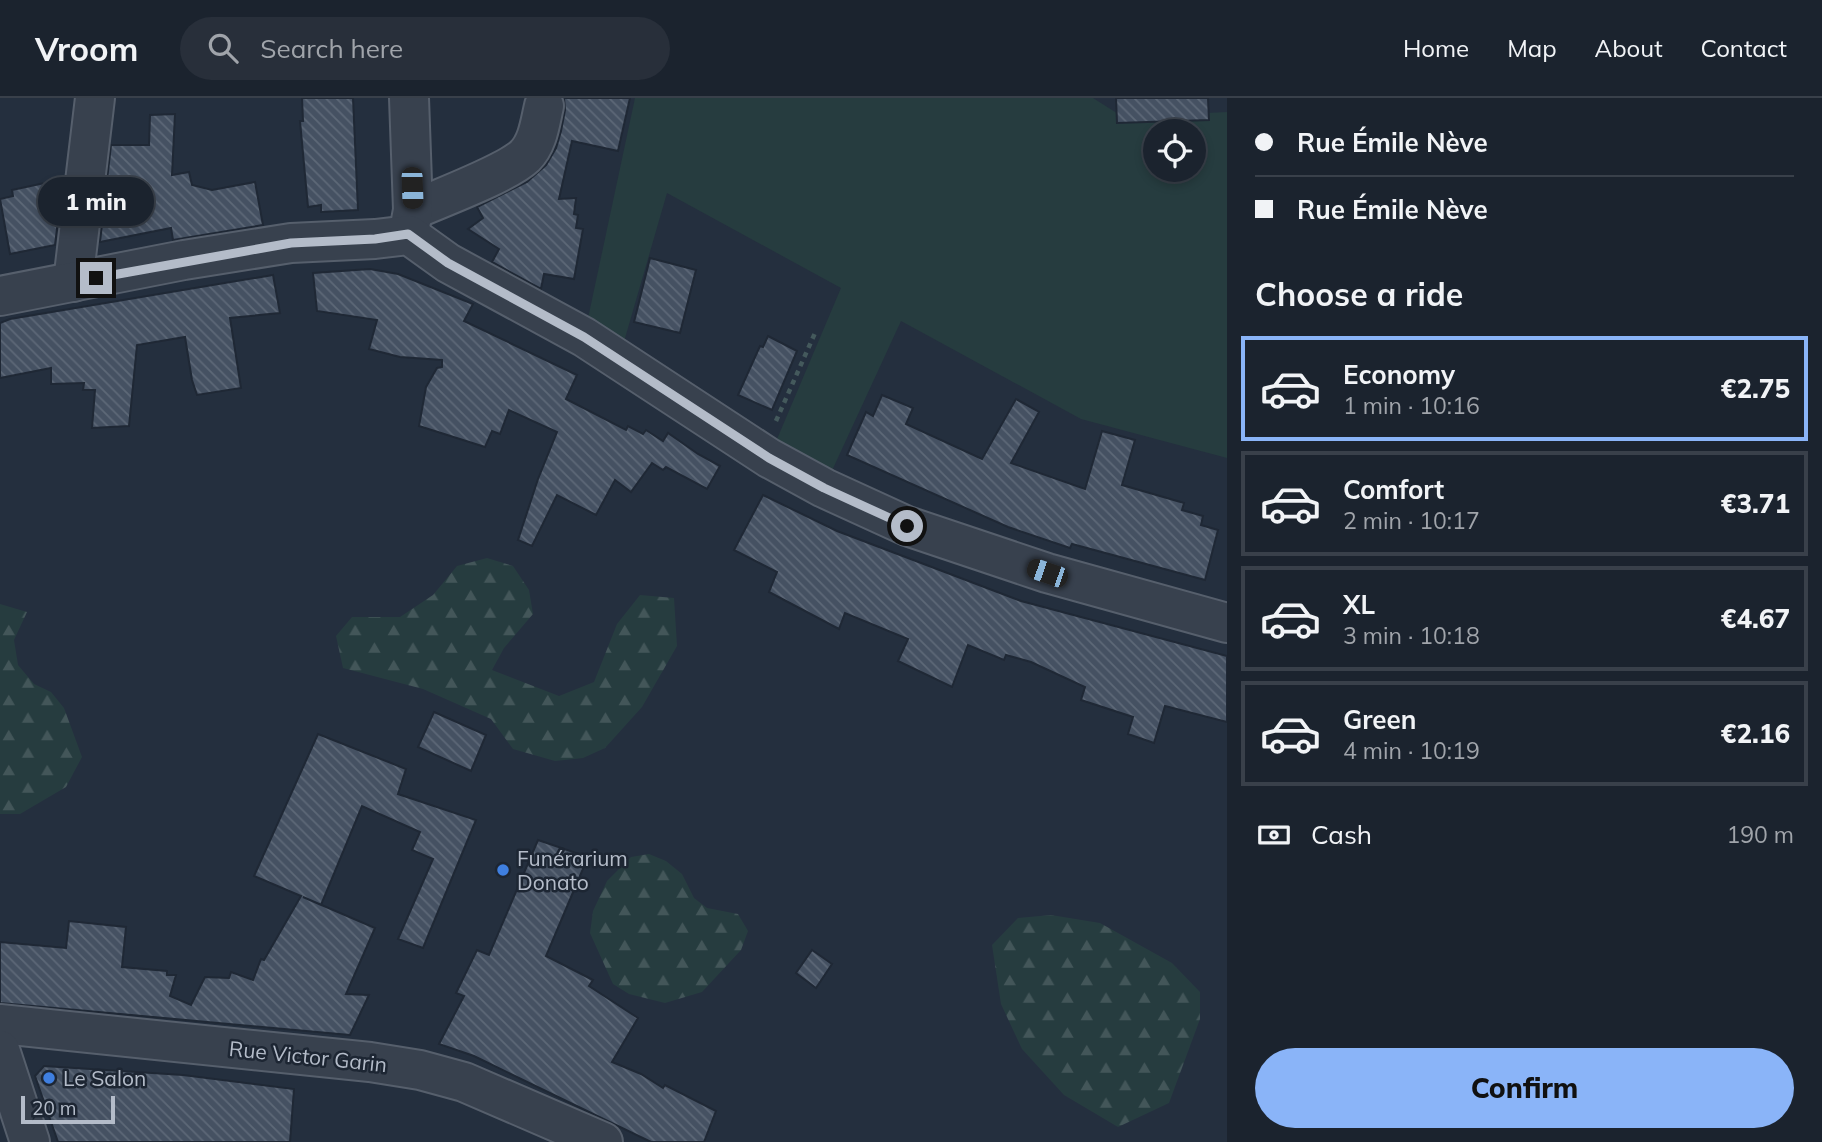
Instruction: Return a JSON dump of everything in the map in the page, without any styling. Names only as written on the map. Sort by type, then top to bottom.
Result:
[{"type":"street","points":[[73,282],[95,98]]},
{"type":"street","points":[[409,98],[411,223],[448,263],[584,337],[761,453],[824,488],[907,526],[1047,573],[1227,624]]},
{"type":"street","points":[[0,296],[291,243],[375,239],[411,223],[525,156],[537,138],[544,106]]},
{"type":"street","name":"Rue Victor Garin","points":[[0,1024],[370,1062],[420,1070],[464,1082],[603,1142]]},
{"type":"street","points":[[0,1050],[30,1142]]},
{"type":"path","points":[[761,453],[815,333]]},
{"type":"green space","points":[[635,98],[1093,98],[1123,117],[1227,112],[1227,458],[1081,419],[901,321],[824,488],[769,458],[841,288],[667,193],[619,359],[584,337]]},
{"type":"green space","points":[[487,558],[513,566],[529,590],[533,614],[504,648],[492,670],[559,696],[594,682],[617,624],[640,595],[674,598],[677,646],[642,707],[605,748],[583,758],[555,761],[513,749],[491,719],[423,689],[343,668],[336,636],[352,617],[400,617],[433,595],[457,566]]},
{"type":"green space","points":[[0,604],[27,612],[14,640],[18,665],[34,684],[51,692],[64,708],[82,757],[66,787],[20,814],[0,814]]},
{"type":"green space","points":[[649,854],[666,861],[682,874],[694,898],[707,908],[738,914],[748,931],[741,950],[702,992],[665,1003],[629,994],[613,984],[590,933],[593,911],[607,881],[631,857]]},
{"type":"green space","points":[[1051,915],[1100,923],[1172,963],[1200,992],[1200,1019],[1169,1103],[1118,1127],[1064,1095],[1022,1049],[1001,1004],[992,945],[1018,918]]},
{"type":"building","points":[[302,98],[353,98],[358,210],[321,212],[321,205],[308,207],[300,121],[303,121]]},
{"type":"building","points":[[564,98],[630,98],[618,151],[572,141],[559,199],[576,198],[576,228],[583,229],[574,279],[544,274],[541,289],[492,262],[499,249],[468,229],[483,218],[477,207],[527,182],[546,165],[556,148],[561,131]]},
{"type":"building","points":[[1116,98],[1208,98],[1209,120],[1143,119],[1143,122],[1117,123]]},
{"type":"building","points":[[175,114],[172,175],[189,172],[192,185],[212,190],[255,182],[263,225],[173,240],[171,228],[100,242],[111,145],[149,145],[150,115]]},
{"type":"building","points":[[63,179],[55,245],[10,254],[0,199],[13,196],[12,190]]},
{"type":"building","points":[[650,258],[696,270],[680,333],[634,322]]},
{"type":"building","points":[[370,269],[398,274],[473,304],[464,321],[577,375],[566,399],[626,430],[628,426],[643,434],[646,430],[663,441],[668,433],[720,466],[707,489],[666,467],[663,470],[652,463],[631,492],[615,480],[596,515],[557,495],[532,546],[518,540],[557,432],[509,410],[500,434],[492,431],[485,447],[419,426],[426,387],[437,368],[442,367],[442,360],[400,357],[369,349],[377,320],[317,311],[313,273]]},
{"type":"building","points":[[273,275],[280,313],[230,318],[241,388],[197,395],[185,337],[137,345],[129,426],[92,428],[95,390],[83,390],[84,383],[51,384],[51,368],[0,378],[0,323],[10,319]]},
{"type":"building","points":[[768,336],[797,351],[772,410],[738,395],[760,346],[763,347]]},
{"type":"building","points":[[882,395],[913,408],[906,424],[982,459],[1016,399],[1039,412],[1011,463],[1085,489],[1102,431],[1135,440],[1122,485],[1184,503],[1182,510],[1203,516],[1201,525],[1218,530],[1205,580],[1072,544],[1070,548],[1008,527],[847,455],[866,412],[873,416]]},
{"type":"building","points":[[763,495],[837,531],[1021,601],[1227,656],[1227,722],[1165,706],[1154,743],[1128,734],[1133,717],[1081,700],[1085,687],[1031,662],[1006,655],[1004,660],[968,645],[952,687],[898,661],[908,639],[845,613],[839,629],[769,592],[777,572],[734,550]]},
{"type":"building","points":[[434,712],[486,735],[471,771],[418,747]]},
{"type":"building","points":[[318,734],[406,769],[398,794],[476,820],[423,948],[398,939],[433,859],[412,850],[420,832],[362,806],[321,905],[375,928],[346,994],[369,995],[350,1035],[0,1003],[0,942],[66,948],[69,921],[126,927],[122,967],[167,971],[167,975],[176,975],[170,996],[191,1005],[205,977],[229,978],[231,972],[253,980],[261,959],[264,960],[301,896],[254,876]]},
{"type":"building","points":[[538,840],[588,857],[546,956],[593,980],[589,986],[638,1018],[612,1062],[716,1111],[704,1142],[651,1142],[474,1056],[439,1044],[464,996],[456,993],[477,950],[489,955]]},
{"type":"building","points":[[812,950],[832,964],[816,988],[796,973]]},
{"type":"building","points":[[44,1066],[183,1075],[294,1089],[290,1142],[58,1142],[35,1076]]},
{"type":"place","name":"Funérarium Donato","points":[[503,870]]},
{"type":"place","name":"Le Salon","points":[[49,1078]]},
{"type":"route","points":[[96,278],[184,260],[291,243],[375,239],[408,234],[448,263],[584,337],[769,458],[824,488],[907,526]]}]
